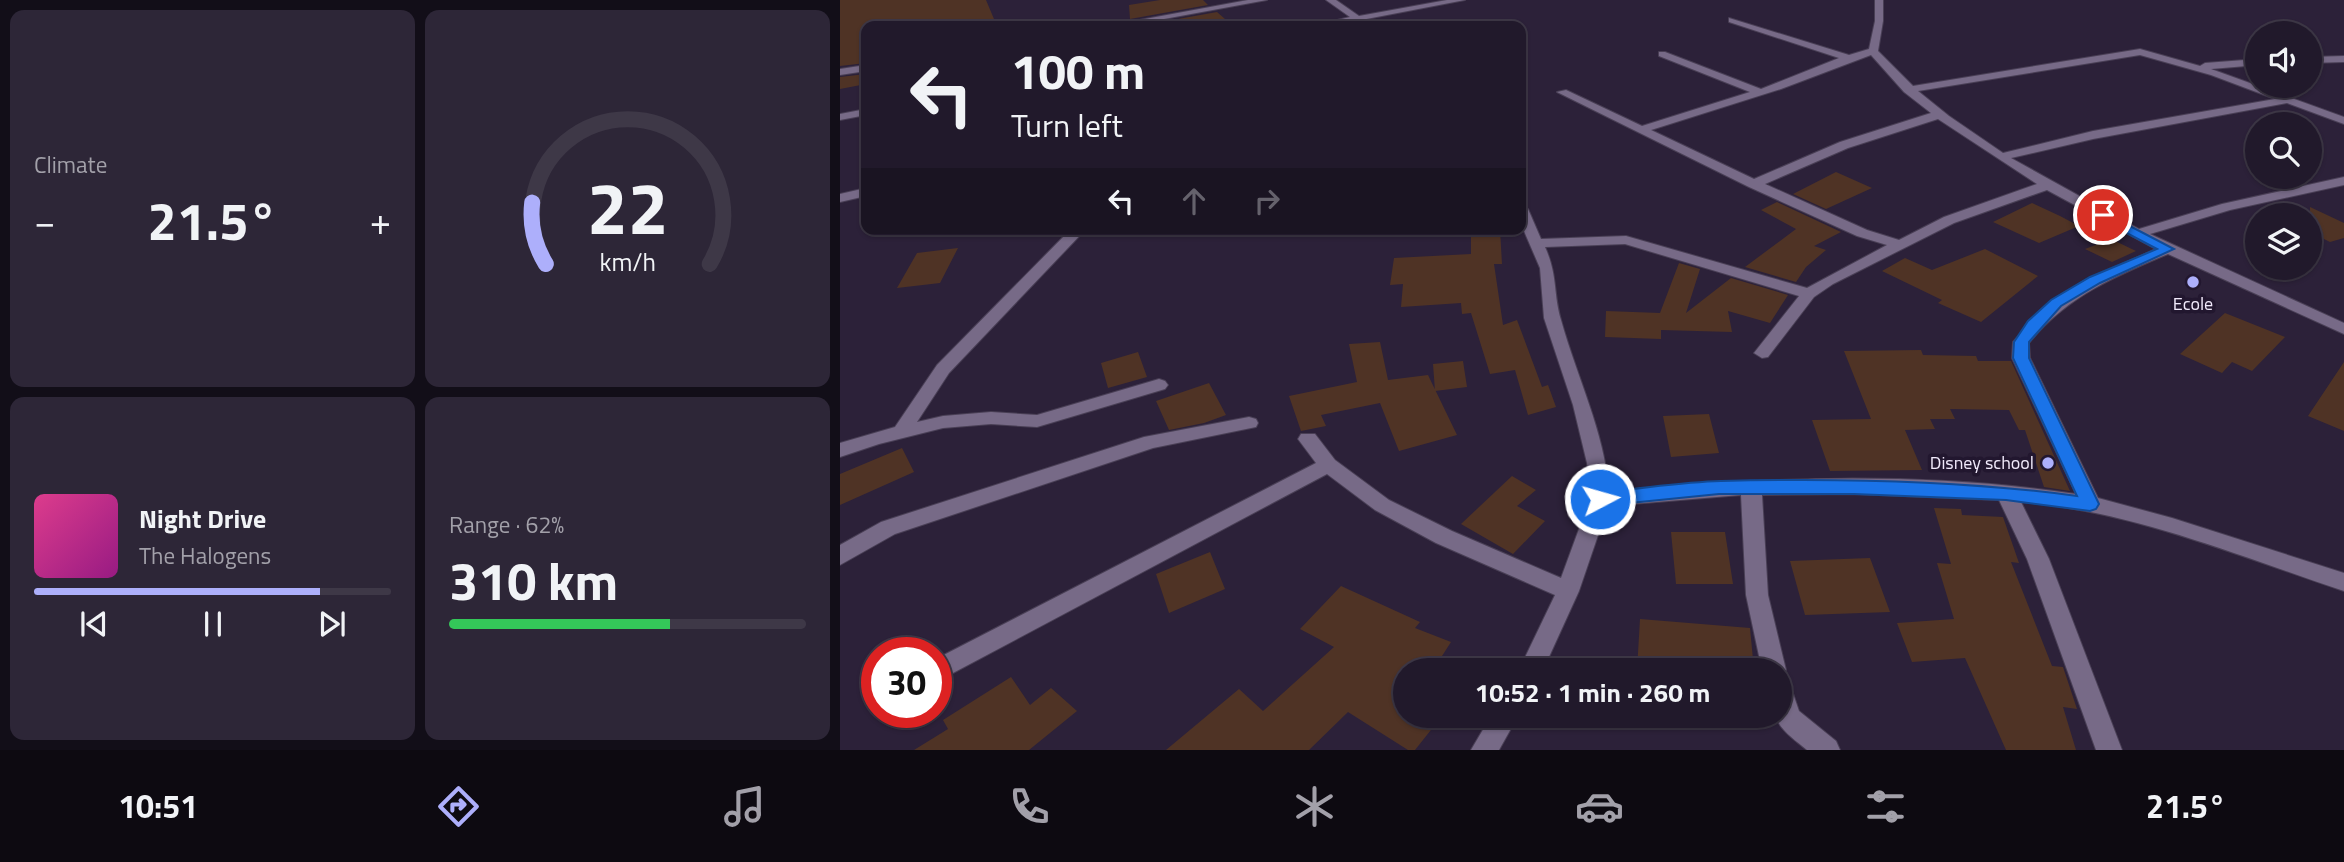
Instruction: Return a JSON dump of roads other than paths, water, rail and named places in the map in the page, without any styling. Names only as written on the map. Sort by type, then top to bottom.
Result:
[{"type":"street","points":[[1141,21],[1264,0]]},
{"type":"street","points":[[1330,0],[1357,18]]},
{"type":"street","points":[[1873,51],[1879,21],[1879,0]]},
{"type":"street","points":[[1342,21],[1455,1]]},
{"type":"street","points":[[1732,20],[1851,59]]},
{"type":"street","points":[[1640,130],[1760,92],[1873,51]]},
{"type":"street","points":[[1873,51],[1908,90],[1938,116],[2047,185],[2136,234],[2249,289],[2344,329]]},
{"type":"street","points":[[1908,90],[2133,52],[2154,54],[2195,67],[2344,121]]},
{"type":"street","points":[[1662,54],[1760,92]]},
{"type":"street","points":[[2322,60],[2344,59]]},
{"type":"street","points":[[2195,67],[2245,63]]},
{"type":"street","points":[[840,72],[861,69]]},
{"type":"street","points":[[1562,92],[1862,233],[1898,244]]},
{"type":"street","points":[[2002,157],[2092,135],[2287,100]]},
{"type":"street","points":[[840,117],[861,113]]},
{"type":"street","points":[[1754,184],[1844,145],[1938,116]]},
{"type":"street","points":[[2136,234],[2227,207],[2344,181]]},
{"type":"street","points":[[1762,354],[1809,294],[1898,244],[1981,207],[2047,185]]},
{"type":"street","points":[[840,198],[861,193]]},
{"type":"street","points":[[1526,220],[1547,268],[1552,318],[1582,405],[1597,463],[1600,499],[1568,592],[1537,658]]},
{"type":"street","points":[[901,432],[943,369],[1073,235]]},
{"type":"street","points":[[1536,243],[1626,240],[1809,294]]},
{"type":"street","points":[[2090,504],[2021,358],[2021,342],[2056,303],[2095,280],[2168,249]]},
{"type":"street","points":[[840,450],[943,422],[991,418],[1037,421],[1159,385]]},
{"type":"street","points":[[840,556],[888,528],[1151,442],[1249,423]]},
{"type":"street","points":[[1308,439],[1328,466],[1382,505],[1568,592]]},
{"type":"street","points":[[952,663],[1328,466]]},
{"type":"street","points":[[1600,499],[1719,488],[1854,487],[2006,493],[2090,504],[2172,526],[2344,582]]},
{"type":"street","points":[[1751,488],[1757,595],[1771,658]]},
{"type":"street","points":[[2006,493],[2038,559],[2109,750]]},
{"type":"street","points":[[1792,721],[1827,750]]},
{"type":"street","points":[[1485,750],[1498,728]]},
{"type":"place","name":"Ecole","points":[[2193,282]]},
{"type":"place","name":"Disney school","points":[[2048,463]]}]
